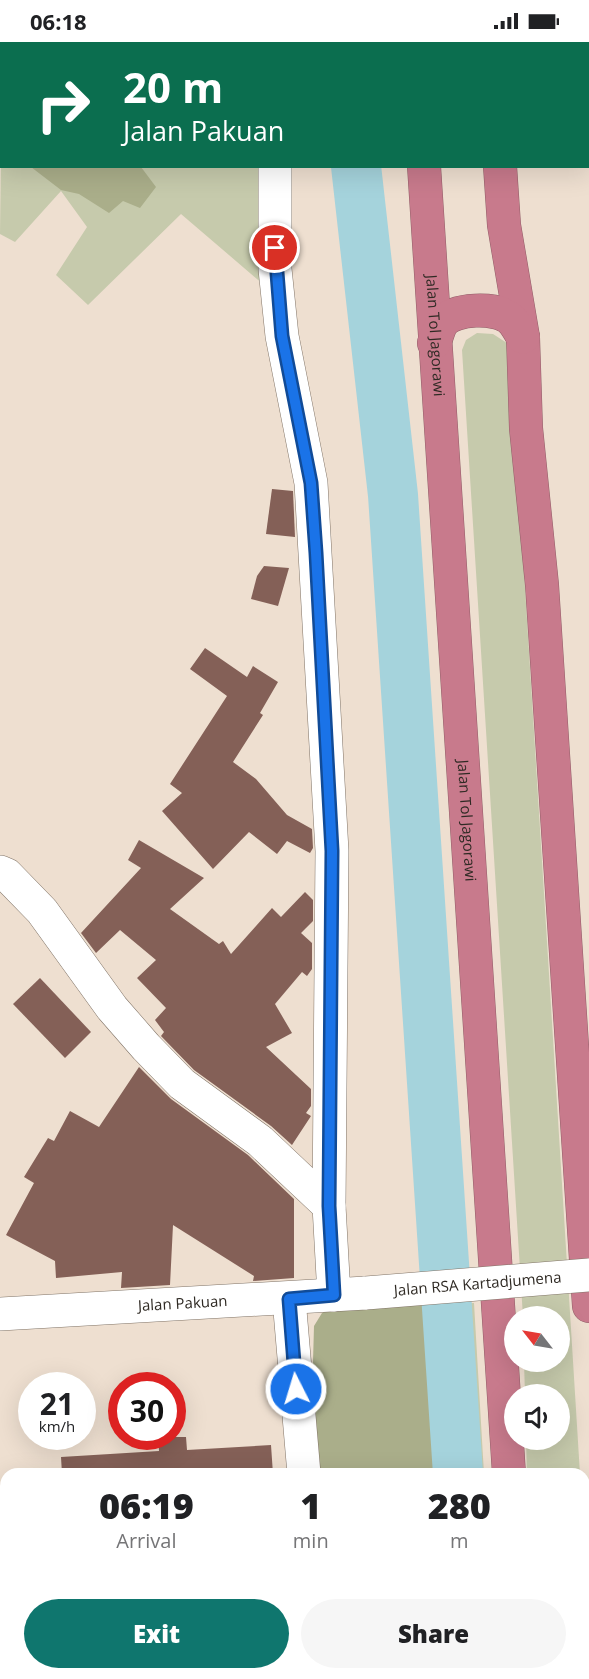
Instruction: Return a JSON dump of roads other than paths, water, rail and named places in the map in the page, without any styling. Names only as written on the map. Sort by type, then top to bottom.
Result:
[{"type":"highway","name":"Jalan Tol Jagorawi","points":[[424,168],[509,1468]]},
{"type":"highway","points":[[500,168],[504,225],[523,337],[526,428],[542,597],[589,1306]]},
{"type":"highway","points":[[434,344],[442,323],[452,315],[462,313],[492,312],[509,318],[523,337]]},
{"type":"street","points":[[275,168],[275,269],[282,336],[311,483],[332,851],[329,1206],[350,1294]]},
{"type":"street","points":[[0,872],[7,875],[42,911],[112,1008],[182,1084],[260,1140],[329,1206]]},
{"type":"street","name":"Jalan RSA Kartadjumena","points":[[350,1294],[589,1275]]},
{"type":"street","name":"Jalan Pakuan","points":[[0,1314],[350,1294]]},
{"type":"street","points":[[289,1299],[303,1468]]},
{"type":"waterway","points":[[356,168],[393,495],[458,1468]]}]
